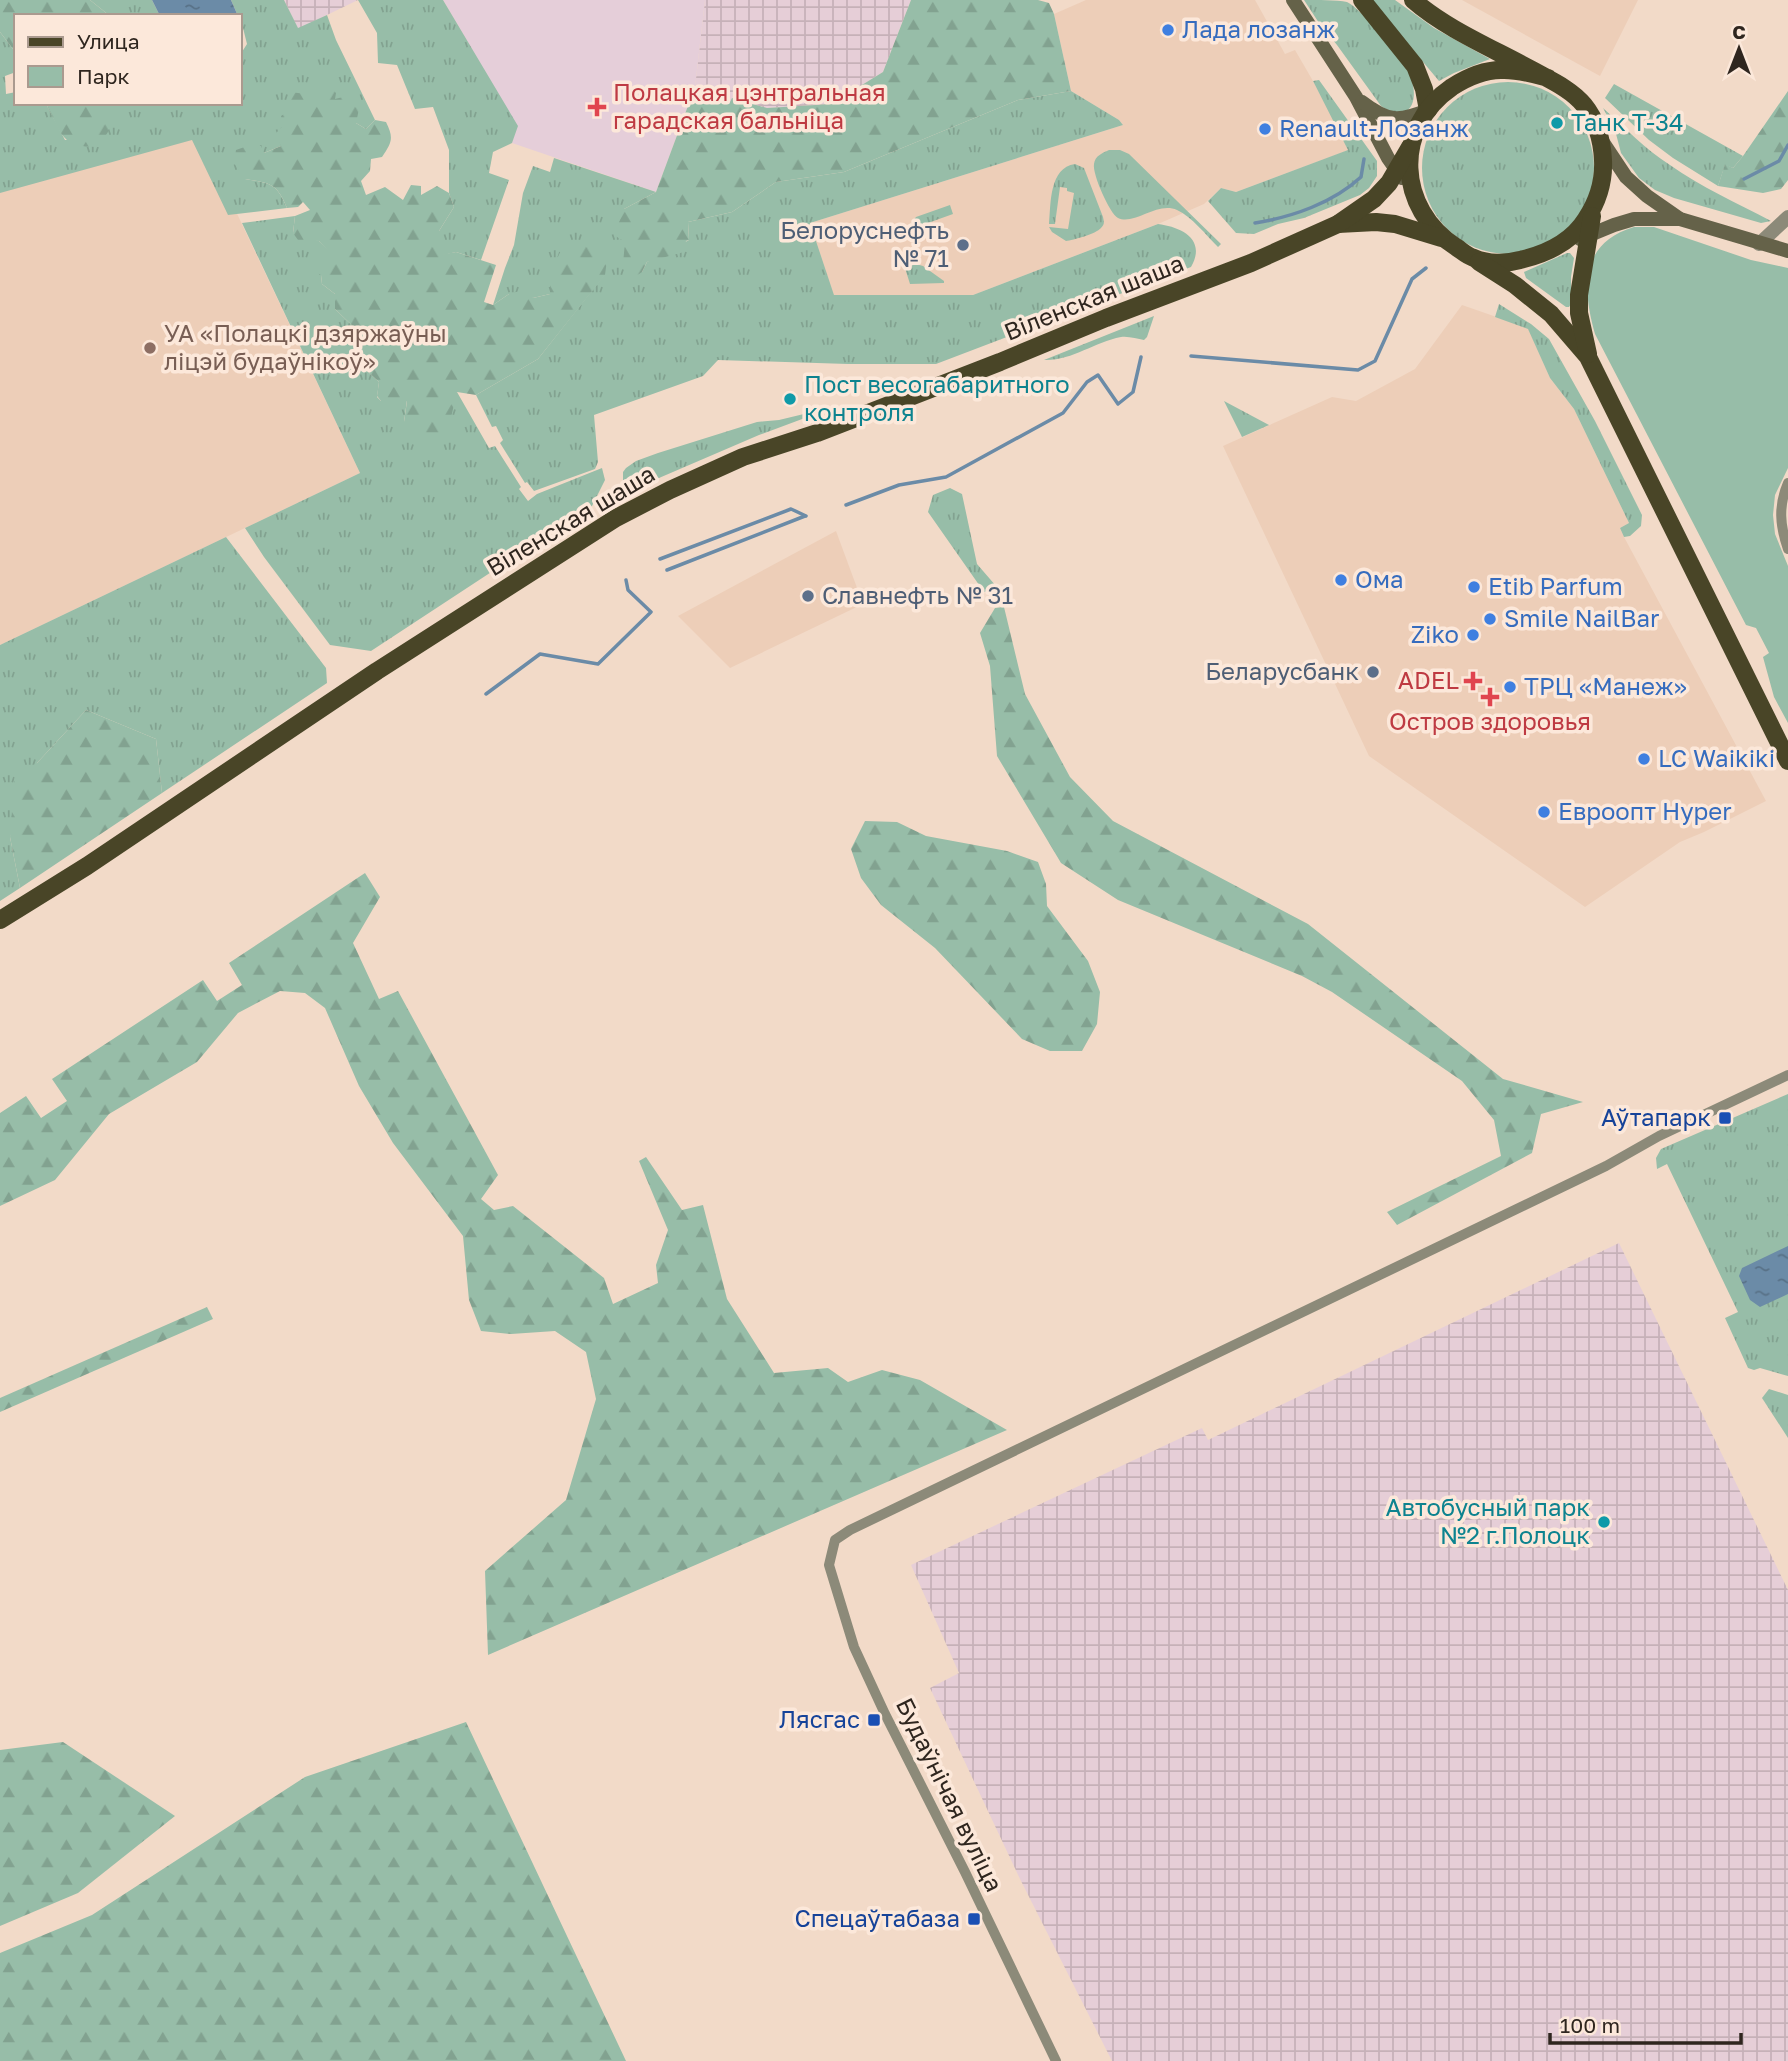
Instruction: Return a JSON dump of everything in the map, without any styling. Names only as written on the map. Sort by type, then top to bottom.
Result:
[{"type":"main road","points":[[1293,0],[1356,97],[1388,158],[1413,193]]},
{"type":"main road","points":[[1362,0],[1415,66],[1424,89],[1428,110]]},
{"type":"main road","points":[[1413,0],[1450,25],[1569,90],[1584,106],[1602,141],[1626,177],[1647,196],[1680,219],[1788,251]]},
{"type":"main road","points":[[1338,224],[1374,199],[1389,183],[1410,147],[1417,128],[1443,93],[1480,73],[1501,69],[1525,71],[1548,78]]},
{"type":"main road","points":[[1356,97],[1382,117],[1407,118],[1428,110]]},
{"type":"main road","points":[[1602,141],[1604,169],[1593,209],[1580,282],[1578,313],[1588,357],[1788,761]]},
{"type":"main road","points":[[1410,147],[1408,172],[1413,193],[1430,226],[1445,239],[1515,285],[1551,314],[1588,357]]},
{"type":"main road","points":[[1560,246],[1580,228],[1593,209]]},
{"type":"main road","points":[[1474,258],[1507,264],[1537,256],[1634,219],[1680,219]]},
{"type":"main road","points":[[1338,224],[1395,224],[1445,239]]},
{"type":"main road","name":"Віленская шаша","points":[[0,920],[87,866],[459,618],[616,518],[743,457],[817,433],[1251,264],[1338,224]]},
{"type":"street","points":[[1759,244],[1788,217]]},
{"type":"street","points":[[1788,483],[1780,514],[1782,533],[1788,549]]},
{"type":"street","name":"Будаўнічая вуліца","points":[[1056,2061],[854,1647],[829,1565],[835,1540],[850,1530],[1581,1178],[1671,1130],[1788,1075]]},
{"type":"shaded area","points":[[284,0],[358,0],[298,29]]},
{"type":"shaded area","name":"Полацкая цэнтральная гарадская бальніца","points":[[443,0],[705,0],[695,87],[656,192],[512,143],[517,126]]},
{"type":"shaded area","points":[[705,0],[911,0],[883,72],[831,104],[767,108],[733,99],[729,104],[695,87]]},
{"type":"shaded area","points":[[1086,0],[1255,0],[1285,54],[1295,50],[1349,150],[1236,192],[1221,188],[1204,204],[1158,224],[973,295],[834,296],[810,223],[1123,125],[1071,91],[1054,14]]},
{"type":"shaded area","points":[[1462,0],[1638,0],[1600,76]]},
{"type":"shaded area","name":"УА «Полацкі дзяржаўны ліцэй будаўнікоў»","points":[[194,123],[360,473],[0,645],[0,162]]},
{"type":"shaded area","points":[[1462,305],[1528,328],[1550,378],[1574,409],[1629,523],[1620,528],[1624,537],[1766,801],[1680,842],[1585,907],[1369,756],[1223,446],[1332,397],[1356,401],[1415,369]]},
{"type":"shaded area","points":[[836,531],[863,604],[730,668],[678,616]]},
{"type":"shaded area","points":[[1619,1243],[1788,1590],[1788,2061],[1112,2061],[1020,1879],[930,1688],[959,1673],[911,1565],[1202,1428],[1208,1440]]},
{"type":"green space","points":[[0,0],[90,0],[108,14],[14,14],[14,50],[0,32]]},
{"type":"green space","points":[[90,0],[152,0],[159,14],[108,14]]},
{"type":"green space","points":[[231,0],[284,0],[298,28],[327,15],[336,40],[375,120],[366,129],[356,123],[320,86],[297,104],[288,117],[281,146],[264,153],[245,179],[272,186],[280,193],[287,208],[228,215],[192,140],[0,193],[0,32],[14,50],[14,73],[5,76],[6,94],[14,92],[14,105],[47,105],[65,140],[108,132],[108,105],[242,105],[242,52],[247,44],[242,14],[237,14]]},
{"type":"green space","points":[[358,0],[443,0],[518,126],[512,143],[493,152],[489,173],[509,180],[481,260],[456,252],[439,256],[439,231],[454,207],[449,193],[449,150],[433,107],[415,109],[397,65],[378,63],[377,33]]},
{"type":"green space","points":[[911,0],[1038,0],[1049,3],[1054,14],[1071,91],[1018,100],[844,172],[776,182],[732,212],[688,222],[689,240],[686,241],[684,252],[647,262],[642,272],[636,276],[623,264],[625,242],[614,235],[624,209],[656,192],[695,87],[729,104],[732,98],[767,108],[831,104],[883,72]]},
{"type":"green space","points":[[1304,0],[1347,2],[1371,23],[1408,71],[1414,99],[1407,111],[1392,112],[1381,106]]},
{"type":"green space","points":[[1371,0],[1395,0],[1434,28],[1490,59],[1439,81]]},
{"type":"green space","points":[[1319,80],[1377,161],[1377,176],[1360,195],[1304,218],[1278,224],[1254,234],[1236,233],[1208,201],[1221,188],[1236,192],[1348,150],[1313,81]]},
{"type":"green space","points":[[1508,82],[1541,89],[1569,107],[1587,135],[1594,168],[1587,201],[1569,229],[1541,247],[1508,254],[1475,247],[1447,229],[1429,201],[1422,168],[1429,135],[1447,107],[1475,89]]},
{"type":"green space","points":[[1614,84],[1743,156],[1733,168],[1725,165],[1718,186],[1649,140],[1605,98]]},
{"type":"green space","points":[[320,85],[329,86],[336,93],[335,99],[343,97],[359,109],[356,123],[366,129],[375,120],[386,122],[389,127],[391,140],[388,147],[382,157],[371,159],[370,171],[361,181],[366,195],[385,187],[403,200],[411,185],[421,186],[421,195],[437,186],[449,193],[454,207],[439,231],[439,255],[456,252],[496,265],[484,302],[493,305],[509,294],[524,290],[533,298],[550,294],[550,274],[563,246],[600,240],[608,252],[605,275],[538,359],[476,395],[457,392],[448,430],[437,436],[407,431],[404,422],[407,401],[381,401],[377,396],[379,382],[365,369],[361,334],[335,309],[335,294],[322,284],[321,275],[313,271],[314,265],[326,260],[330,252],[319,241],[298,240],[293,233],[295,216],[310,210],[303,202],[298,207],[287,208],[276,189],[267,183],[245,179],[234,163],[236,150],[253,144],[261,146],[264,153],[281,146],[276,133],[283,126],[281,116],[290,110],[290,92],[306,94]]},
{"type":"green space","points":[[1071,91],[1123,125],[810,223],[834,295],[973,295],[1158,224],[1183,232],[1194,242],[1196,249],[1191,267],[936,364],[718,360],[703,376],[594,415],[598,462],[595,469],[534,491],[525,483],[500,443],[503,440],[496,426],[492,427],[476,395],[538,359],[605,274],[550,274],[550,294],[533,298],[509,294],[493,305],[514,245],[523,193],[533,166],[550,172],[554,158],[656,192],[624,209],[625,242],[642,272],[647,262],[689,240],[688,222],[732,212],[776,182],[844,172],[1018,100]]},
{"type":"green space","points":[[1788,91],[1788,180],[1781,189],[1763,193],[1718,186],[1725,164],[1733,168]]},
{"type":"green space","points":[[46,105],[108,105],[108,132],[98,147],[76,144],[59,131]]},
{"type":"green space","points":[[1603,108],[1661,159],[1707,188],[1771,221],[1761,223],[1655,190],[1639,178],[1621,153],[1615,130]]},
{"type":"green space","points":[[1109,150],[1120,150],[1129,154],[1221,244],[1218,247],[1177,210],[1169,208],[1131,219],[1118,218],[1106,202],[1094,169],[1097,157]]},
{"type":"green space","points":[[1075,164],[1084,168],[1104,223],[1094,232],[1066,241],[1049,227],[1068,229],[1074,193],[1060,187],[1055,224],[1049,224],[1051,197],[1060,172]]},
{"type":"green space","points":[[950,205],[953,214],[928,223],[913,240],[910,238],[908,228],[916,217]]},
{"type":"green space","points":[[295,216],[293,233],[319,241],[331,252],[321,275],[322,284],[335,294],[335,309],[361,334],[365,369],[379,382],[377,397],[381,401],[407,400],[404,422],[457,392],[489,448],[495,446],[528,501],[537,494],[602,468],[605,480],[592,506],[371,651],[330,645],[245,528],[360,473],[242,223]]},
{"type":"green space","points":[[1634,227],[1654,227],[1751,260],[1788,268],[1788,468],[1775,495],[1773,515],[1775,534],[1788,566],[1788,723],[1774,697],[1763,657],[1769,653],[1756,628],[1746,625],[1595,334],[1588,300],[1589,269],[1603,244],[1616,234]]},
{"type":"green space","points":[[1567,253],[1574,258],[1569,307],[1526,278],[1524,272]]},
{"type":"green space","points":[[916,264],[923,266],[944,283],[910,284],[905,268]]},
{"type":"green space","points":[[1499,304],[1549,339],[1595,421],[1642,515],[1641,526],[1630,536],[1624,537],[1620,528],[1629,523],[1574,409],[1550,378],[1528,329],[1495,317]]},
{"type":"green space","points":[[1154,316],[1144,340],[1121,337],[1064,358],[1044,360]]},
{"type":"green space","points":[[1224,401],[1269,425],[1242,437]]},
{"type":"green space","points":[[837,406],[759,435],[645,484],[633,485],[623,480],[626,468],[658,453],[757,422],[779,420]]},
{"type":"green space","points":[[950,488],[962,494],[977,564],[996,586],[992,591],[984,592],[928,512],[933,495]]},
{"type":"green space","points":[[226,537],[326,668],[327,683],[162,793],[156,739],[86,710],[37,763],[10,837],[20,888],[0,901],[0,645]]},
{"type":"green space","points":[[1004,607],[1025,694],[1070,777],[1113,821],[1308,924],[1503,1079],[1583,1102],[1541,1114],[1532,1153],[1397,1225],[1387,1212],[1501,1156],[1494,1120],[1462,1081],[1332,992],[1302,976],[1118,900],[1061,863],[997,756],[990,666],[980,633],[995,608]]},
{"type":"green space","points":[[86,710],[156,739],[162,793],[20,888],[10,837],[15,772],[37,763]]},
{"type":"green space","points":[[865,821],[897,822],[926,836],[1007,851],[1038,862],[1046,884],[1047,906],[1088,961],[1100,992],[1097,1024],[1082,1051],[1050,1051],[1022,1039],[935,948],[881,905],[861,878],[851,849]]},
{"type":"green space","points":[[365,873],[380,897],[353,943],[379,999],[398,991],[498,1175],[481,1199],[494,1210],[513,1206],[604,1278],[613,1304],[658,1283],[656,1265],[668,1230],[639,1161],[646,1157],[682,1210],[703,1205],[727,1299],[774,1373],[828,1368],[848,1382],[882,1370],[920,1380],[1007,1430],[488,1655],[485,1571],[566,1500],[596,1399],[586,1352],[555,1331],[511,1334],[481,1331],[469,1300],[463,1236],[393,1143],[359,1086],[325,1008],[305,993],[280,991],[238,1013],[197,1062],[109,1114],[55,1180],[0,1206],[0,1113],[26,1096],[41,1118],[67,1101],[52,1079],[203,980],[217,1001],[242,985],[229,963]]},
{"type":"green space","points":[[1788,1094],[1788,1376],[1760,1368],[1748,1368],[1725,1318],[1738,1312],[1667,1164],[1657,1169],[1656,1158],[1661,1149]]},
{"type":"green space","points":[[207,1307],[213,1319],[0,1412],[0,1398]]},
{"type":"green space","points":[[1769,1389],[1788,1395],[1788,1438],[1762,1398]]},
{"type":"green space","points":[[466,1722],[626,2061],[0,2061],[0,1953],[92,1915],[305,1777]]},
{"type":"green space","points":[[63,1742],[175,1816],[78,1893],[0,1926],[0,1750]]},
{"type":"water","points":[[152,0],[231,0],[237,14],[159,14]]},
{"type":"water","points":[[1788,1246],[1788,1294],[1760,1307],[1750,1300],[1739,1276],[1742,1268]]},
{"type":"waterway","points":[[1744,179],[1779,161],[1788,145]]},
{"type":"waterway","points":[[1255,223],[1297,213],[1338,194],[1361,177],[1364,159]]},
{"type":"waterway","points":[[1191,356],[1358,370],[1375,361],[1412,279],[1426,268]]},
{"type":"waterway","points":[[846,505],[899,485],[946,477],[1063,413],[1087,382],[1098,375],[1118,404],[1133,392],[1141,357]]},
{"type":"waterway","points":[[660,559],[791,509],[806,516]]},
{"type":"waterway","points":[[667,570],[805,516]]},
{"type":"waterway","points":[[486,694],[540,654],[598,664],[651,612],[628,590],[626,580]]},
{"type":"place","name":"Лада лозанж","points":[[1168,30]]},
{"type":"place","name":"Полацкая цэнтральная гарадская бальніца","points":[[597,107]]},
{"type":"place","name":"Танк Т-34","points":[[1557,123]]},
{"type":"place","name":"Renault-Лозанж","points":[[1265,129]]},
{"type":"place","name":"Белоруснефть № 71","points":[[963,245]]},
{"type":"place","name":"УА «Полацкі дзяржаўны ліцэй будаўнікоў»","points":[[150,348]]},
{"type":"place","name":"Пост весогабаритного контроля","points":[[790,399]]},
{"type":"place","name":"Ома","points":[[1341,580]]},
{"type":"place","name":"Etib Parfum","points":[[1474,587]]},
{"type":"place","name":"Славнефть № 31","points":[[808,596]]},
{"type":"place","name":"Smile NailBar","points":[[1490,619]]},
{"type":"place","name":"Ziko","points":[[1473,635]]},
{"type":"place","name":"Беларусбанк","points":[[1373,672]]},
{"type":"place","name":"ADEL","points":[[1473,681]]},
{"type":"place","name":"ТРЦ «Манеж»","points":[[1510,687]]},
{"type":"place","name":"Остров здоровья","points":[[1490,697]]},
{"type":"place","name":"LC Waikiki","points":[[1644,759]]},
{"type":"place","name":"Евроопт Hyper","points":[[1544,812]]},
{"type":"place","name":"Аўтапарк","points":[[1725,1118]]},
{"type":"place","name":"Автобусный парк №2 г.Полоцк","points":[[1604,1522]]},
{"type":"place","name":"Лясгас","points":[[874,1720]]},
{"type":"place","name":"Спецаўтабаза","points":[[974,1919]]}]
